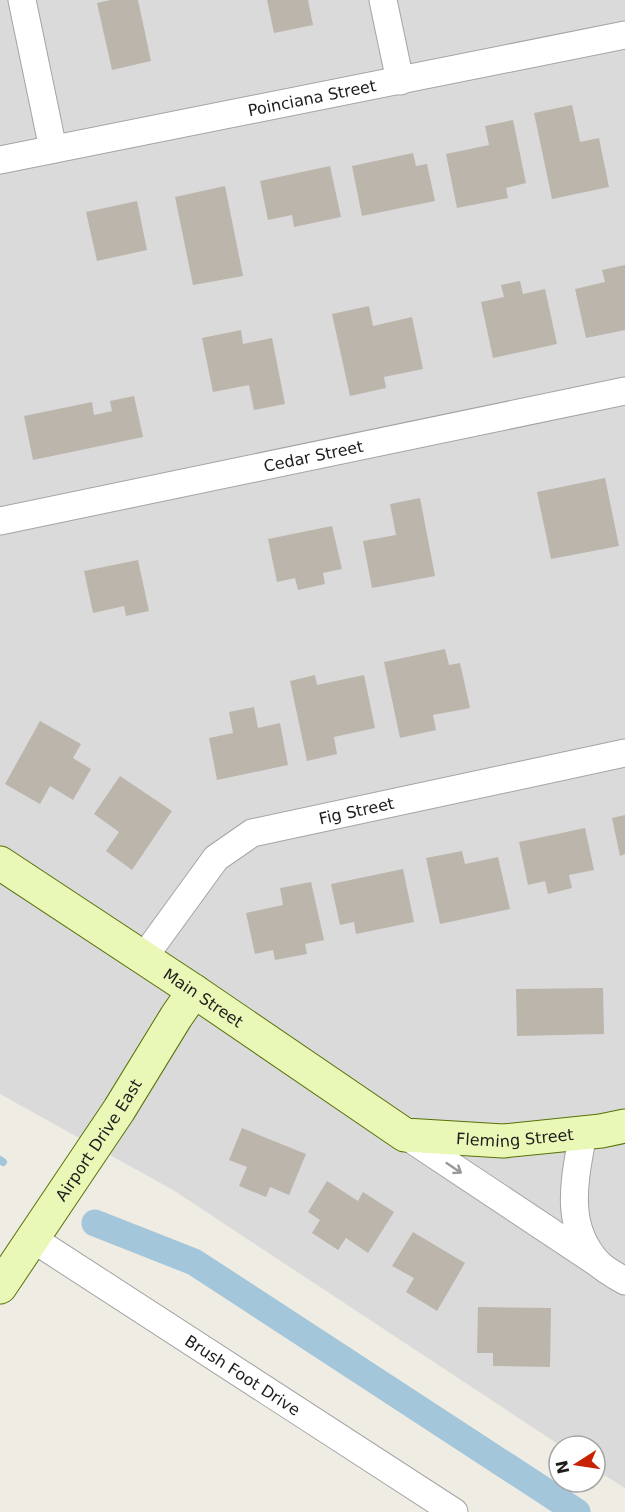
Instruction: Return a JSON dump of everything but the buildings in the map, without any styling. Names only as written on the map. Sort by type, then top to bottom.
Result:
[{"type":"street","points":[[22,0],[53,149]]},
{"type":"street","points":[[383,0],[400,81]]},
{"type":"street","name":"Poinciana Street","points":[[0,160],[625,35]]},
{"type":"street","name":"Cedar Street","points":[[0,521],[625,391]]},
{"type":"street","name":"Fig Street","points":[[144,957],[216,858],[252,833],[625,753]]},
{"type":"street","name":"Main Street","points":[[0,863],[144,957],[405,1135]]},
{"type":"street","name":"Airport Drive East","points":[[0,1287],[194,992]]},
{"type":"street","name":"Fleming Street","points":[[405,1135],[503,1142],[625,1126]]},
{"type":"street","points":[[583,1133],[574,1186],[576,1226],[582,1242],[599,1264]]},
{"type":"street","points":[[405,1135],[625,1281]]},
{"type":"street","name":"Brush Foot Drive","points":[[33,1239],[454,1512]]},
{"type":"shaded area","points":[[0,0],[625,0],[625,1488],[607,1477],[607,1434],[547,1434],[547,1437],[173,1190],[0,1094]]},
{"type":"waterway","points":[[95,1223],[194,1262],[577,1512]]}]
